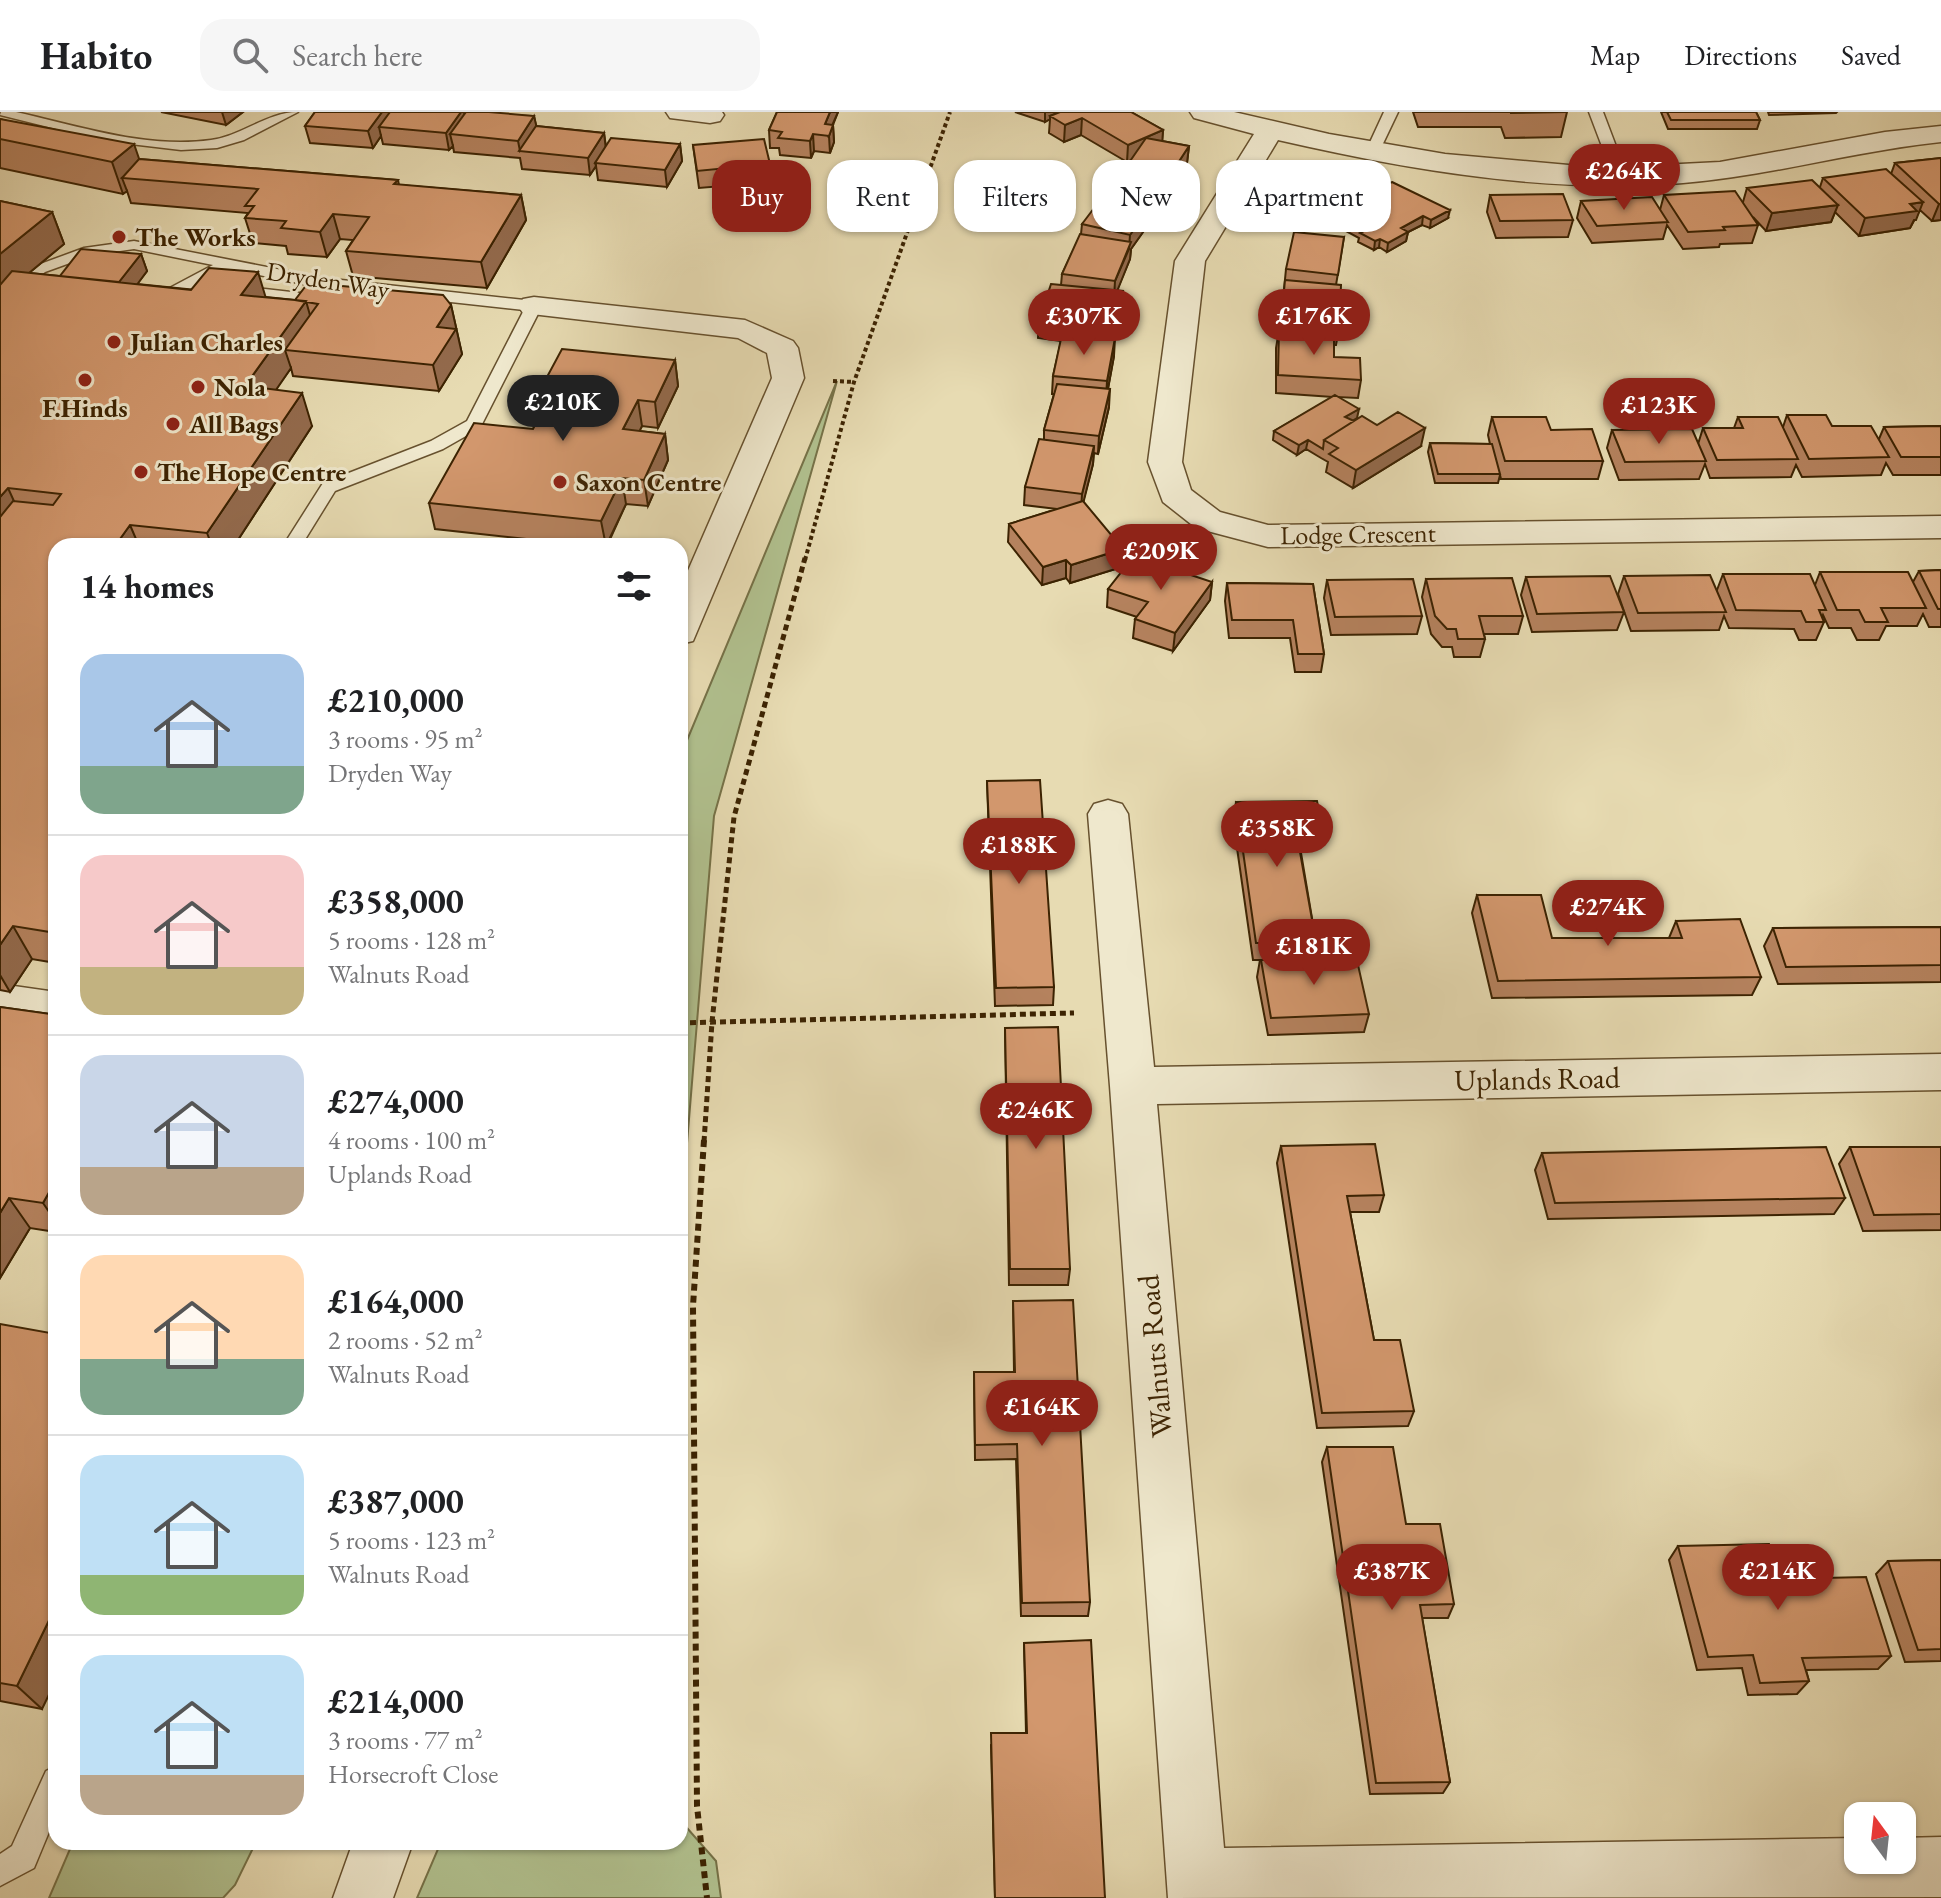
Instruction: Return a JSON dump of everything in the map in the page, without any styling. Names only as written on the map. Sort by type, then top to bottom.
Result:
[{"type":"street","points":[[680,112],[710,115]]},
{"type":"street","points":[[1204,112],[1269,132],[1491,170],[1621,178],[1720,171],[1900,137],[1941,134]]},
{"type":"street","name":"Lodge Crescent","points":[[1269,132],[1190,261],[1165,462],[1175,495],[1208,520],[1268,536],[1941,527]]},
{"type":"street","name":"Dryden Way","points":[[534,306],[745,329],[782,348],[788,378],[688,613]]},
{"type":"street","name":"Walnuts Road","points":[[1108,814],[1127,1011],[1197,1889]]},
{"type":"street","points":[[0,1001],[48,1008]]},
{"type":"street","name":"Uplands Road","points":[[1133,1086],[1941,1072]]},
{"type":"street","points":[[363,1898],[380,1850]]},
{"type":"street","points":[[1197,1889],[1941,1867]]},
{"type":"lane","points":[[8,112],[6,114],[160,146],[208,145],[258,131],[291,112]]},
{"type":"lane","points":[[1373,151],[1391,112]]},
{"type":"lane","points":[[1596,112],[1621,178]]},
{"type":"lane","name":"Dryden Way","points":[[0,303],[40,269],[89,251],[134,245],[323,283],[534,306]]},
{"type":"lane","points":[[138,316],[156,301],[228,264]]},
{"type":"lane","points":[[220,293],[240,290],[346,304]]},
{"type":"lane","points":[[376,304],[447,296]]},
{"type":"lane","points":[[297,538],[329,487],[437,445],[474,424],[534,306]]},
{"type":"lane","points":[[0,1871],[23,1857],[48,1799]]},
{"type":"path","points":[[707,1898],[697,1806],[693,1306],[712,1022],[734,817],[854,382],[950,112]]},
{"type":"path","points":[[837,381],[854,382]]},
{"type":"path","points":[[688,1023],[1127,1011]]},
{"type":"green space","points":[[837,381],[714,816],[688,1131],[688,738]]},
{"type":"green space","points":[[688,1829],[716,1861],[721,1898],[417,1898],[438,1850],[688,1850]]},
{"type":"green space","points":[[70,1850],[252,1850],[235,1885],[223,1898],[49,1898]]},
{"type":"building","points":[[315,112],[382,112],[368,131],[305,126]]},
{"type":"building","points":[[390,112],[461,112],[446,133],[379,127]]},
{"type":"building","points":[[466,112],[534,116],[518,141],[450,134]]},
{"type":"building","points":[[777,112],[830,112],[825,124],[833,125],[829,136],[813,134],[810,141],[778,138],[782,132],[769,130]]},
{"type":"building","points":[[1060,112],[1131,112],[1163,130],[1128,145],[1082,118],[1065,125],[1050,116]]},
{"type":"building","points":[[1667,112],[1756,112],[1760,120],[1671,120]]},
{"type":"building","points":[[0,119],[134,144],[112,162],[0,139]]},
{"type":"building","points":[[536,126],[604,133],[588,158],[519,151]]},
{"type":"building","points":[[611,138],[680,144],[665,170],[595,163]]},
{"type":"building","points":[[1146,138],[1189,146],[1180,160],[1131,160]]},
{"type":"building","points":[[764,139],[769,160],[712,160],[712,170],[697,171],[693,145]]},
{"type":"building","points":[[1941,158],[1941,204],[1895,163]]},
{"type":"building","points":[[139,159],[398,180],[394,184],[521,195],[481,262],[346,251],[369,217],[333,214],[320,232],[281,228],[286,221],[245,218],[254,206],[245,206],[258,189],[122,178]]},
{"type":"building","points":[[1886,169],[1923,202],[1910,204],[1917,211],[1865,218],[1823,178]]},
{"type":"building","points":[[1812,180],[1838,205],[1772,213],[1747,188]]},
{"type":"building","points":[[1391,182],[1450,210],[1431,220],[1423,216],[1401,228],[1408,232],[1388,243],[1380,239],[1375,241],[1360,233],[1391,232]]},
{"type":"building","points":[[1735,191],[1758,225],[1688,232],[1664,195]]},
{"type":"building","points":[[1563,194],[1573,220],[1500,221],[1490,195]]},
{"type":"building","points":[[1652,197],[1668,222],[1597,226],[1581,201]]},
{"type":"building","points":[[0,201],[52,212],[0,254]]},
{"type":"building","points":[[1092,211],[1092,226],[1082,224]]},
{"type":"building","points":[[1294,232],[1344,237],[1338,275],[1286,269]]},
{"type":"building","points":[[1080,234],[1131,242],[1115,281],[1062,274]]},
{"type":"building","points":[[81,249],[141,254],[119,282],[60,276]]},
{"type":"building","points":[[209,268],[258,272],[241,295],[306,301],[245,386],[302,393],[207,533],[130,525],[121,538],[48,538],[48,932],[13,926],[0,945],[0,517],[13,501],[53,505],[61,494],[8,488],[0,497],[0,285],[12,271],[191,290]]},
{"type":"building","points":[[1285,280],[1341,285],[1339,328],[1281,323]]},
{"type":"building","points":[[308,283],[443,295],[451,305],[437,327],[456,329],[433,365],[285,350],[318,304],[295,300]]},
{"type":"building","points":[[1051,284],[1123,291],[1112,329],[1039,321]]},
{"type":"building","points":[[1279,330],[1334,333],[1334,357],[1360,358],[1361,380],[1278,375]]},
{"type":"building","points":[[1062,334],[1115,338],[1107,381],[1053,376]]},
{"type":"building","name":"Saxon Centre","points":[[562,349],[675,360],[655,402],[638,400],[623,429],[665,434],[644,480],[622,478],[601,521],[429,503],[474,423],[533,429],[553,392],[540,390]]},
{"type":"building","points":[[1057,384],[1110,389],[1099,436],[1044,430]]},
{"type":"building","points":[[1335,395],[1359,409],[1345,417],[1354,421],[1324,440],[1323,449],[1308,440],[1299,445],[1274,431]]},
{"type":"building","points":[[1398,412],[1425,428],[1356,470],[1329,454],[1338,448],[1324,440],[1362,416],[1377,425]]},
{"type":"building","points":[[1787,415],[1826,415],[1832,426],[1871,426],[1889,457],[1809,459]]},
{"type":"building","points":[[1492,417],[1546,417],[1551,430],[1592,429],[1603,461],[1505,461]]},
{"type":"building","points":[[1738,417],[1778,417],[1798,459],[1717,460],[1703,428],[1743,428]]},
{"type":"building","points":[[1941,426],[1941,457],[1901,457],[1884,427]]},
{"type":"building","points":[[1692,429],[1706,461],[1625,462],[1612,430]]},
{"type":"building","points":[[1039,439],[1094,446],[1082,494],[1025,487]]},
{"type":"building","points":[[1430,443],[1492,444],[1500,474],[1438,474]]},
{"type":"building","points":[[1083,501],[1123,549],[1071,565],[1066,560],[1043,567],[1009,524]]},
{"type":"building","points":[[1134,556],[1212,582],[1175,633],[1135,619],[1148,602],[1108,589]]},
{"type":"building","points":[[1941,570],[1941,609],[1938,609],[1919,571]]},
{"type":"building","points":[[1820,572],[1908,572],[1926,608],[1881,608],[1888,622],[1865,622],[1859,610],[1837,610]]},
{"type":"building","points":[[1723,574],[1810,574],[1826,610],[1819,610],[1824,622],[1806,622],[1801,611],[1736,610]]},
{"type":"building","points":[[1710,575],[1726,612],[1638,613],[1624,576]]},
{"type":"building","points":[[1610,576],[1624,612],[1537,614],[1526,577]]},
{"type":"building","points":[[1512,578],[1523,616],[1479,616],[1485,639],[1458,639],[1456,629],[1447,629],[1435,616],[1426,579]]},
{"type":"building","points":[[1413,579],[1422,616],[1335,617],[1327,580]]},
{"type":"building","points":[[1227,583],[1313,584],[1324,654],[1298,654],[1293,620],[1232,620]]},
{"type":"building","points":[[1040,780],[1054,987],[996,988],[987,781]]},
{"type":"building","points":[[1317,801],[1321,823],[1295,824],[1316,942],[1256,943],[1236,802]]},
{"type":"building","points":[[1477,895],[1541,895],[1552,938],[1682,938],[1676,921],[1740,919],[1761,977],[1498,981]]},
{"type":"building","points":[[1941,927],[1941,965],[1786,967],[1773,928]]},
{"type":"building","points":[[1356,956],[1369,1014],[1271,1018],[1261,960]]},
{"type":"building","points":[[0,1007],[48,1014],[48,1194],[43,1203],[9,1198],[0,1213]]},
{"type":"building","points":[[1058,1027],[1070,1269],[1010,1269],[1005,1028]]},
{"type":"building","points":[[1375,1144],[1384,1195],[1347,1196],[1374,1340],[1400,1340],[1414,1411],[1322,1413],[1281,1146]]},
{"type":"building","points":[[1826,1147],[1845,1198],[1555,1203],[1542,1153]]},
{"type":"building","points":[[1850,1147],[1941,1147],[1941,1214],[1874,1215]]},
{"type":"building","points":[[1073,1300],[1090,1602],[1022,1603],[1017,1444],[975,1445],[974,1372],[1015,1372],[1013,1301]]},
{"type":"building","points":[[0,1324],[48,1333],[48,1622],[17,1686],[0,1683]]},
{"type":"building","points":[[1327,1447],[1393,1447],[1406,1524],[1440,1524],[1454,1604],[1420,1605],[1450,1782],[1376,1783]]},
{"type":"building","points":[[1769,1544],[1779,1579],[1866,1577],[1891,1656],[1802,1658],[1809,1681],[1760,1683],[1753,1655],[1708,1657],[1678,1546]]},
{"type":"building","points":[[1941,1560],[1941,1649],[1918,1650],[1888,1561]]},
{"type":"building","points":[[1091,1640],[1105,1898],[995,1898],[991,1733],[1027,1733],[1024,1643]]},
{"type":"place","name":"The Works","points":[[119,237]]},
{"type":"place","name":"Julian Charles","points":[[114,342]]},
{"type":"place","name":"F.Hinds","points":[[85,380]]},
{"type":"place","name":"Nola","points":[[198,387]]},
{"type":"place","name":"All Bags","points":[[173,424]]},
{"type":"place","name":"The Hope Centre","points":[[141,472]]},
{"type":"place","name":"Saxon Centre","points":[[560,482]]}]
